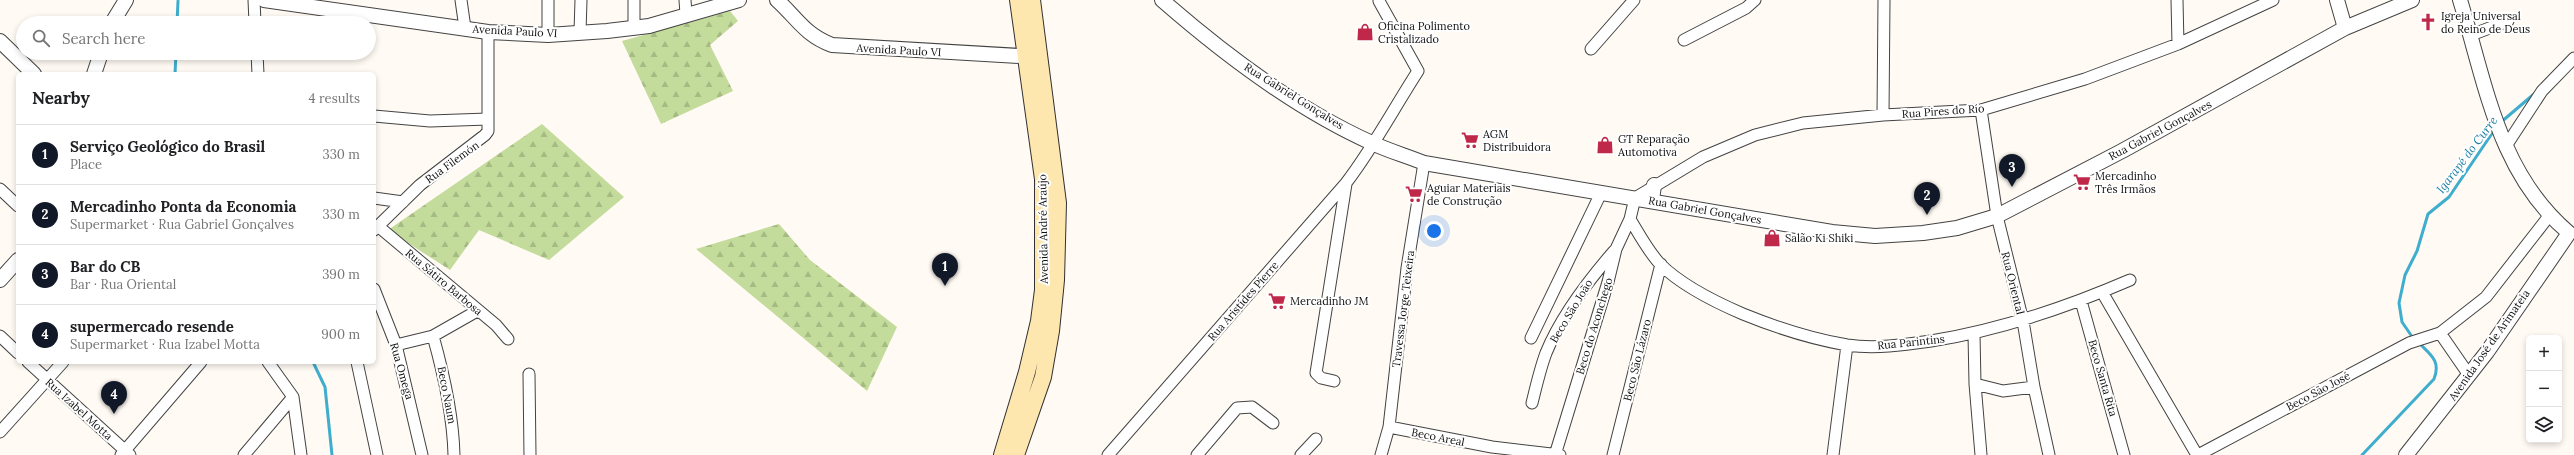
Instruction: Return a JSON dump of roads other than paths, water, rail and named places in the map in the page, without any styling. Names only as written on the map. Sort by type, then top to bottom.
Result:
[{"type":"main road","name":"Avenida André Araújo","points":[[1016,455],[1042,376],[1056,280],[1058,203],[1032,57],[1018,0]]},
{"type":"main road","name":"Avenida André Araújo","points":[[1002,455],[1027,372],[1039,321],[1043,290],[1043,179],[1032,57],[1032,0]]},
{"type":"street","points":[[116,16],[126,0]]},
{"type":"street","points":[[254,0],[255,16]]},
{"type":"street","name":"Avenida Paulo VI","points":[[264,0],[488,32],[548,35],[634,28],[739,0]]},
{"type":"street","points":[[461,0],[465,28]]},
{"type":"street","points":[[548,0],[548,35]]},
{"type":"street","points":[[580,32],[581,0]]},
{"type":"street","points":[[634,0],[634,28]]},
{"type":"street","points":[[685,0],[686,14]]},
{"type":"street","name":"Avenida Paulo VI","points":[[777,0],[804,30],[820,41],[832,45],[1032,57]]},
{"type":"street","name":"Rua Gabriel Gonçalves","points":[[1162,0],[1229,54],[1277,88],[1328,120],[1372,143],[1424,163],[1601,193],[1652,200],[1832,232],[1875,236],[1923,233],[1957,228],[1997,216],[2122,151],[2345,28],[2412,0]]},
{"type":"street","name":"Rua Aristídes Pierre","points":[[1108,455],[1346,183],[1366,157],[1372,143],[1418,71],[1379,0]]},
{"type":"street","points":[[1590,49],[1634,0]]},
{"type":"street","points":[[1684,40],[1746,8],[1755,0]]},
{"type":"street","points":[[1883,115],[1884,0]]},
{"type":"street","points":[[2177,0],[2178,44]]},
{"type":"street","name":"Rua Pires do Río","points":[[1635,198],[1703,158],[1755,135],[1803,123],[1883,115],[1981,110],[2085,79],[2178,44],[2273,0]]},
{"type":"street","points":[[2337,0],[2345,28]]},
{"type":"street","points":[[2460,0],[2471,35],[2488,102],[2520,176],[2549,216],[2572,232]]},
{"type":"street","points":[[2471,35],[2508,21]]},
{"type":"street","name":"Rua Filemón","points":[[376,228],[420,185],[480,142],[488,131],[488,32]]},
{"type":"street","points":[[1,45],[16,58]]},
{"type":"street","points":[[2506,146],[2542,91],[2574,58]]},
{"type":"street","points":[[18,60],[32,72]]},
{"type":"street","points":[[95,72],[99,60]]},
{"type":"street","points":[[257,60],[258,72]]},
{"type":"street","name":"Rua Oriental","points":[[1981,110],[1997,216],[2023,321],[2034,387],[2048,455]]},
{"type":"street","points":[[376,116],[430,121],[488,119]]},
{"type":"street","name":"Travessa Jorge Teixeira","points":[[1381,455],[1389,427],[1407,268],[1424,163]]},
{"type":"street","points":[[1334,381],[1321,378],[1316,373],[1346,183]]},
{"type":"street","points":[[1652,200],[1654,186]]},
{"type":"street","points":[[0,189],[16,204]]},
{"type":"street","points":[[1531,338],[1601,193]]},
{"type":"street","points":[[376,198],[403,202]]},
{"type":"street","name":"Beco do Aconchego","points":[[1556,455],[1608,282],[1616,248],[1630,219],[1635,198]]},
{"type":"street","name":"Beco São José","points":[[2102,292],[2197,455],[2409,343],[2440,333],[2486,297],[2549,216]]},
{"type":"street","name":"Rua Parintins","points":[[1630,219],[1644,243],[1660,264],[1687,284],[1734,310],[1787,330],[1847,345],[1876,347],[1909,344],[1974,334],[2023,321],[2081,301],[2130,280]]},
{"type":"street","name":"Rua Sátiro Barbosa","points":[[376,228],[496,325],[508,339]]},
{"type":"street","name":"Avenida José de Arimateia","points":[[2406,455],[2470,375],[2572,232]]},
{"type":"street","name":"Beco São João","points":[[1532,403],[1546,354],[1555,334],[1591,277],[1616,248]]},
{"type":"street","points":[[0,280],[16,262]]},
{"type":"street","name":"Beco São Lázaro","points":[[1614,455],[1660,264]]},
{"type":"street","name":"Rua Omega","points":[[376,294],[396,345],[422,455]]},
{"type":"street","name":"Beco Santa Rita","points":[[2081,301],[2124,455]]},
{"type":"street","points":[[396,345],[433,336],[477,311]]},
{"type":"street","points":[[2440,333],[2470,375]]},
{"type":"street","points":[[1974,334],[1975,384],[1981,455]]},
{"type":"street","points":[[0,336],[16,351]]},
{"type":"street","name":"Beco Naum","points":[[433,336],[446,383],[454,431],[454,455]]},
{"type":"street","points":[[1833,455],[1847,345]]},
{"type":"street","name":"Rua Izabel Motta","points":[[30,364],[126,454]]},
{"type":"street","points":[[0,432],[61,364]]},
{"type":"street","points":[[126,454],[199,364]]},
{"type":"street","points":[[269,364],[293,397],[301,455]]},
{"type":"street","points":[[357,364],[377,455]]},
{"type":"street","points":[[529,374],[530,455]]},
{"type":"street","points":[[1975,384],[2003,391],[2034,387]]},
{"type":"street","points":[[244,455],[293,397]]},
{"type":"street","points":[[1197,455],[1237,408],[1252,407],[1273,423]]},
{"type":"street","name":"Beco Areal","points":[[1389,427],[1492,448],[1556,455]]},
{"type":"street","points":[[1301,455],[1316,439]]},
{"type":"waterway","points":[[177,16],[178,1]]},
{"type":"waterway","points":[[175,72],[176,60]]},
{"type":"waterway","name":"Igarapé do Curre","points":[[2500,123],[2534,94]]},
{"type":"waterway","name":"Igarapé do Curre","points":[[2413,338],[2402,322],[2399,303],[2405,275],[2417,251],[2428,214],[2449,197],[2495,129]]},
{"type":"waterway","name":"Igarapé do Curre","points":[[2362,455],[2434,379],[2436,373],[2434,359],[2419,343]]},
{"type":"waterway","points":[[314,364],[325,387],[332,455]]},
{"type":"place","name":"Igreja Universal do Reino de Deus","points":[[2428,22]]},
{"type":"place","name":"Oficina Polimento Cristalizado","points":[[1365,32]]},
{"type":"place","name":"AGM Distribuidora","points":[[1470,140]]},
{"type":"place","name":"GT Reparação Automotiva","points":[[1605,145]]},
{"type":"place","name":"Mercadinho Três Irmãos","points":[[2082,182]]},
{"type":"place","name":"Bar do CB","points":[[2012,187]]},
{"type":"place","name":"Aguiar Materiais de Construção","points":[[1414,194]]},
{"type":"place","name":"Mercadinho Ponta da Economia","points":[[1927,215]]},
{"type":"place","name":"Salão Ki Shiki","points":[[1772,238]]},
{"type":"place","name":"Serviço Geológico do Brasil","points":[[945,286]]},
{"type":"place","name":"Mercadinho JM","points":[[1277,301]]},
{"type":"place","name":"supermercado resende","points":[[114,414]]}]
